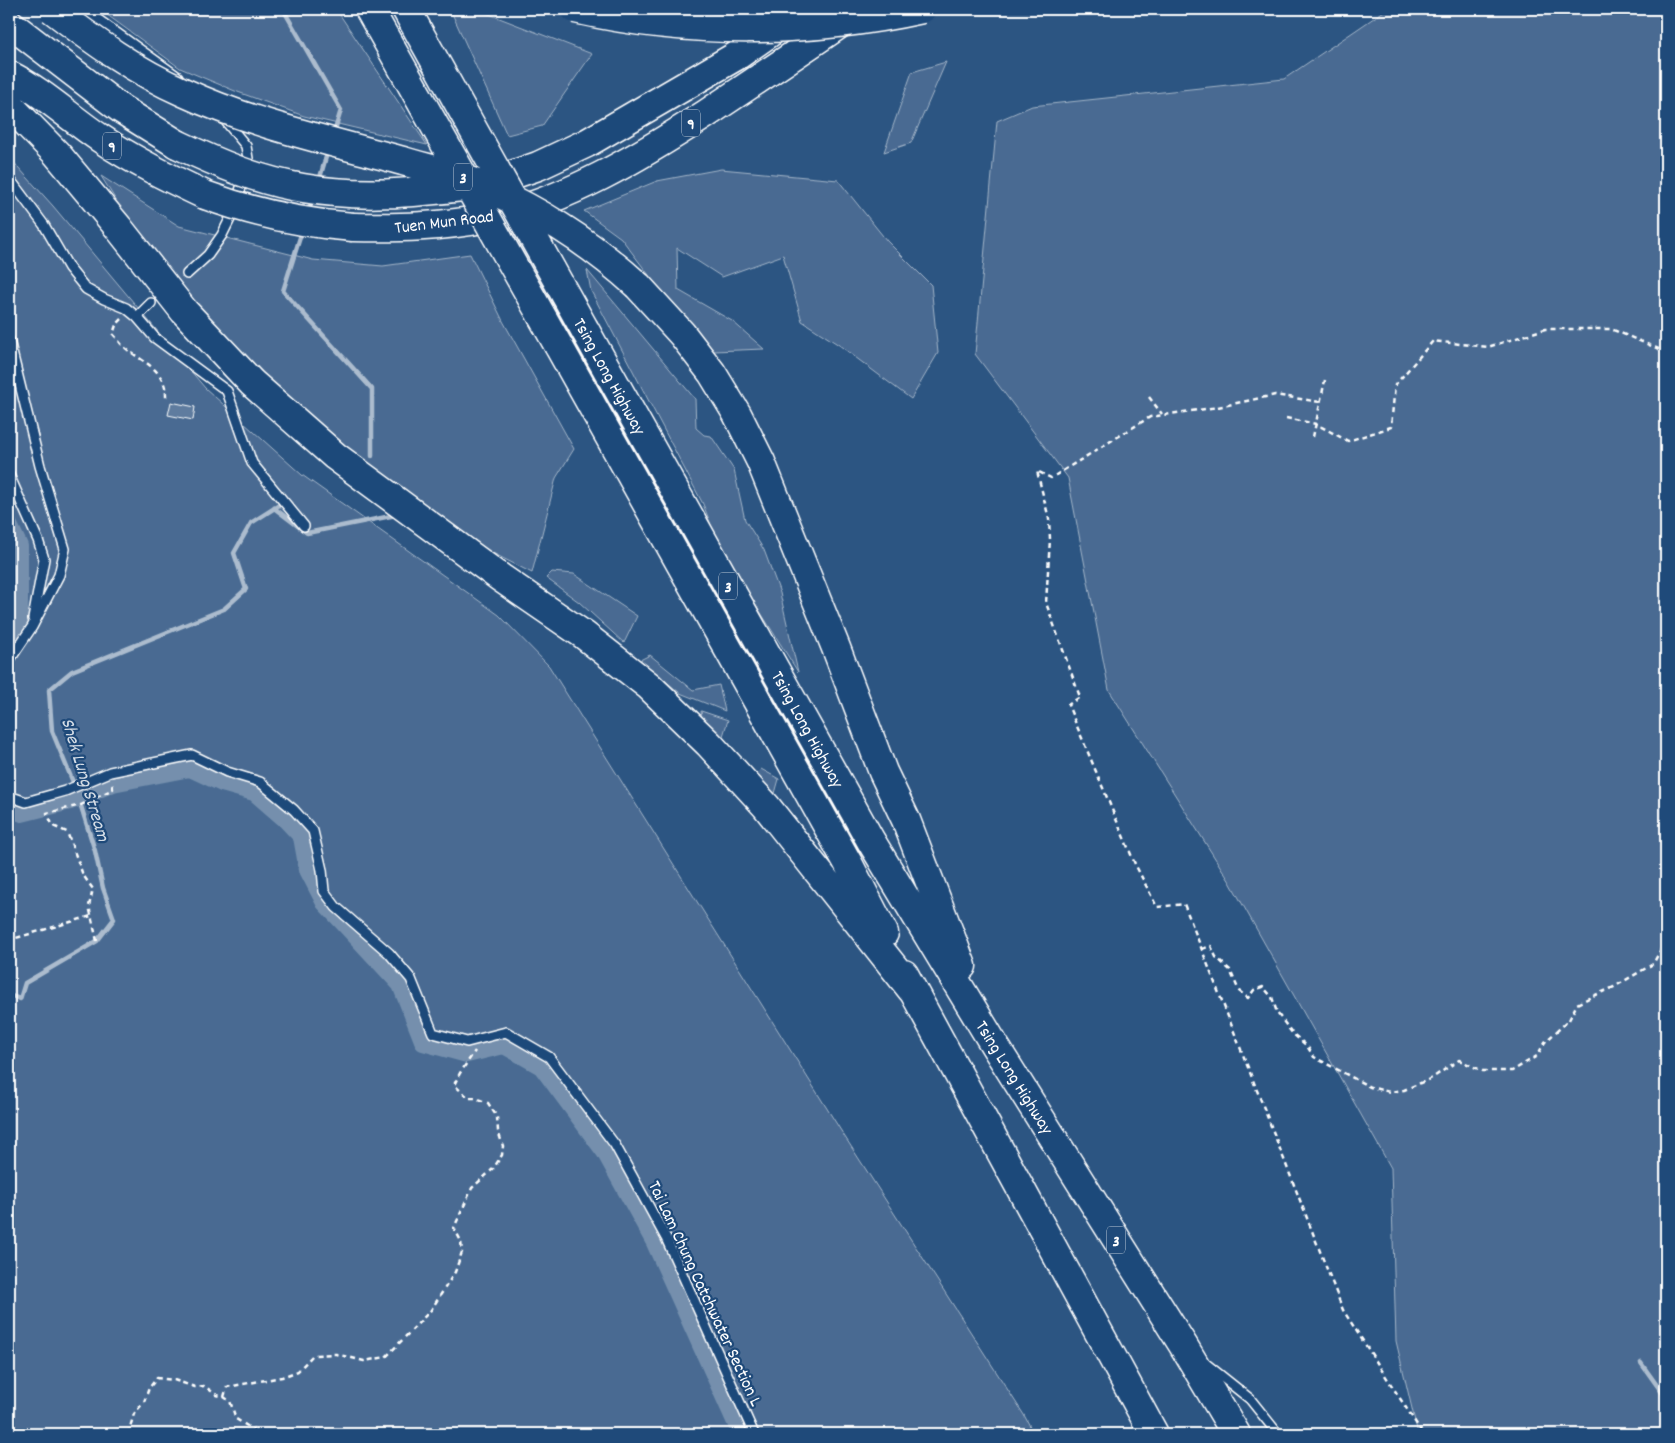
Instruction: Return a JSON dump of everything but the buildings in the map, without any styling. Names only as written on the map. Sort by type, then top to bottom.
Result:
[{"type":"highway","points":[[52,9],[139,71],[184,93],[275,125],[472,182],[520,203],[570,233],[618,269],[638,286],[682,334],[712,373],[737,414],[760,462],[836,648],[883,772],[906,820],[971,991],[995,1046]]},
{"type":"highway","name":"Tsing Long Highway","points":[[369,9],[848,863],[912,990],[1154,1434]]},
{"type":"highway","name":"Tsing Long Highway","points":[[406,9],[871,841],[995,1046],[1183,1345],[1236,1434]]},
{"type":"highway","points":[[575,9],[649,22],[721,28],[761,28],[838,23],[922,9]]},
{"type":"highway","name":"Tuen Mun Road","points":[[9,23],[121,109],[177,144],[246,172],[301,188],[360,194],[404,193],[472,186],[491,182],[538,166],[587,142],[738,55],[802,9]]},
{"type":"highway","name":"Tuen Mun Road","points":[[9,75],[26,83],[77,122],[130,158],[170,180],[205,196],[228,204],[307,223],[353,228],[392,229],[434,226],[488,218],[507,213],[545,200],[603,175],[650,148],[778,67],[862,9]]},
{"type":"highway","points":[[9,105],[57,154],[118,227],[184,311],[252,383],[335,456],[501,578],[584,635],[649,686],[709,744],[766,806],[912,990]]},
{"type":"lane","points":[[83,9],[173,73],[215,109],[246,146],[250,165],[230,220],[208,255],[187,274]]},
{"type":"lane","points":[[9,178],[44,225],[69,268],[86,289],[126,308],[155,338],[228,391],[252,463],[304,526]]},
{"type":"lane","points":[[133,314],[151,303]]},
{"type":"lane","points":[[9,340],[40,466],[65,549],[59,575],[32,627],[9,661]]},
{"type":"lane","points":[[9,475],[38,540],[44,559],[32,627]]},
{"type":"lane","name":"Tai Lam Chung Catchwater Section L","points":[[9,796],[26,802],[65,791],[110,772],[192,756],[227,772],[260,782],[294,810],[313,831],[322,870],[324,891],[336,907],[389,953],[412,979],[433,1033],[467,1042],[506,1032],[549,1057],[615,1145],[666,1238],[754,1434]]},
{"type":"lane","points":[[1183,1345],[1250,1399],[1278,1434]]},
{"type":"path","points":[[133,314],[116,325],[113,334],[123,346],[149,364],[161,376],[166,390],[166,399]]},
{"type":"path","points":[[1286,418],[1316,424],[1348,441],[1391,427],[1394,385],[1433,341],[1488,347],[1545,329],[1611,329],[1666,352]]},
{"type":"path","points":[[1312,437],[1325,380]]},
{"type":"path","points":[[1320,402],[1275,395],[1218,407],[1162,414],[1150,417],[1051,478],[1037,471],[1049,519],[1050,539],[1046,603],[1080,697],[1068,705],[1135,864],[1157,907],[1184,904],[1343,1310],[1424,1434]]},
{"type":"path","points":[[1149,397],[1162,414]]},
{"type":"path","points":[[97,942],[89,906],[93,889],[83,876],[67,832],[53,826],[47,813],[81,805],[114,789]]},
{"type":"path","points":[[9,943],[16,938],[91,916]]},
{"type":"path","points":[[1202,949],[1211,946],[1216,957],[1230,970],[1239,991],[1248,998],[1254,990],[1263,987],[1272,997],[1277,1013],[1293,1034],[1307,1046],[1314,1057],[1370,1087],[1390,1092],[1404,1090],[1425,1081],[1459,1060],[1483,1071],[1512,1071],[1537,1056],[1545,1042],[1569,1020],[1577,1004],[1614,987],[1653,964],[1666,940]]},
{"type":"path","points":[[224,1397],[227,1387],[282,1377],[298,1371],[313,1355],[336,1354],[364,1361],[386,1357],[431,1310],[455,1272],[462,1252],[461,1241],[454,1228],[472,1188],[493,1169],[502,1155],[503,1146],[498,1131],[497,1117],[488,1103],[475,1098],[469,1098],[454,1085],[460,1073],[471,1059]]},
{"type":"path","points":[[128,1434],[134,1414],[144,1402],[149,1388],[157,1378],[174,1380],[195,1387],[204,1386],[230,1402],[236,1419],[260,1434]]},
{"type":"shaded area","points":[[99,9],[336,9],[427,145],[304,116],[235,91],[180,68]]},
{"type":"shaded area","points":[[450,9],[476,9],[592,54],[542,126],[507,135]]},
{"type":"shaded area","points":[[1387,9],[1666,9],[1666,1434],[1418,1434],[1396,1341],[1391,1168],[1230,882],[1109,690],[1068,478],[975,354],[997,121],[1032,106],[1284,79]]},
{"type":"shaded area","points":[[946,62],[911,143],[884,152],[912,72]]},
{"type":"shaded area","points":[[9,157],[53,206],[205,388],[302,475],[499,615],[549,666],[843,1134],[1024,1415],[1034,1434],[9,1434]]},
{"type":"shaded area","points":[[721,169],[838,180],[887,241],[931,285],[938,353],[911,399],[839,345],[802,321],[783,255],[722,277],[677,248],[678,290],[732,321],[764,349],[714,351],[658,287],[621,238],[584,211],[657,181]]},
{"type":"shaded area","points":[[101,176],[179,226],[313,260],[383,266],[470,254],[503,321],[574,449],[556,478],[532,573],[479,546],[278,398],[225,350],[128,220]]},
{"type":"shaded area","points":[[587,270],[695,399],[696,428],[704,435],[711,436],[734,470],[745,520],[764,550],[780,593],[798,672],[719,546],[703,504],[591,291]]},
{"type":"shaded area","points":[[552,572],[574,574],[637,616],[624,643],[579,602],[546,578]]},
{"type":"shaded area","points":[[650,655],[693,690],[719,685],[725,711],[680,693],[640,660]]},
{"type":"shaded area","points":[[701,711],[728,720],[723,736],[703,726]]},
{"type":"shaded area","points":[[761,769],[779,779],[774,797],[755,775]]},
{"type":"waterway","points":[[283,9],[341,110],[334,133]]},
{"type":"waterway","points":[[319,181],[328,150]]},
{"type":"waterway","points":[[308,214],[313,197]]},
{"type":"waterway","points":[[302,231],[283,291],[372,389],[372,456]]},
{"type":"waterway","name":"Shek Lung Stream","points":[[9,995],[20,999],[25,983],[97,941],[114,919],[103,888],[95,851],[75,787],[52,731],[49,690],[72,671],[224,609],[246,589],[234,553],[251,523],[284,502]]},
{"type":"waterway","points":[[274,508],[307,533],[396,515]]},
{"type":"waterway","points":[[9,523],[20,546],[20,623],[9,639]]},
{"type":"waterway","points":[[9,809],[22,814],[70,802],[113,784],[190,769],[222,784],[254,793],[301,837],[307,870],[324,903],[400,985],[423,1043],[467,1055],[504,1046],[541,1067],[604,1152],[654,1243],[740,1434]]},
{"type":"waterway","points":[[1641,1363],[1666,1398]]}]
